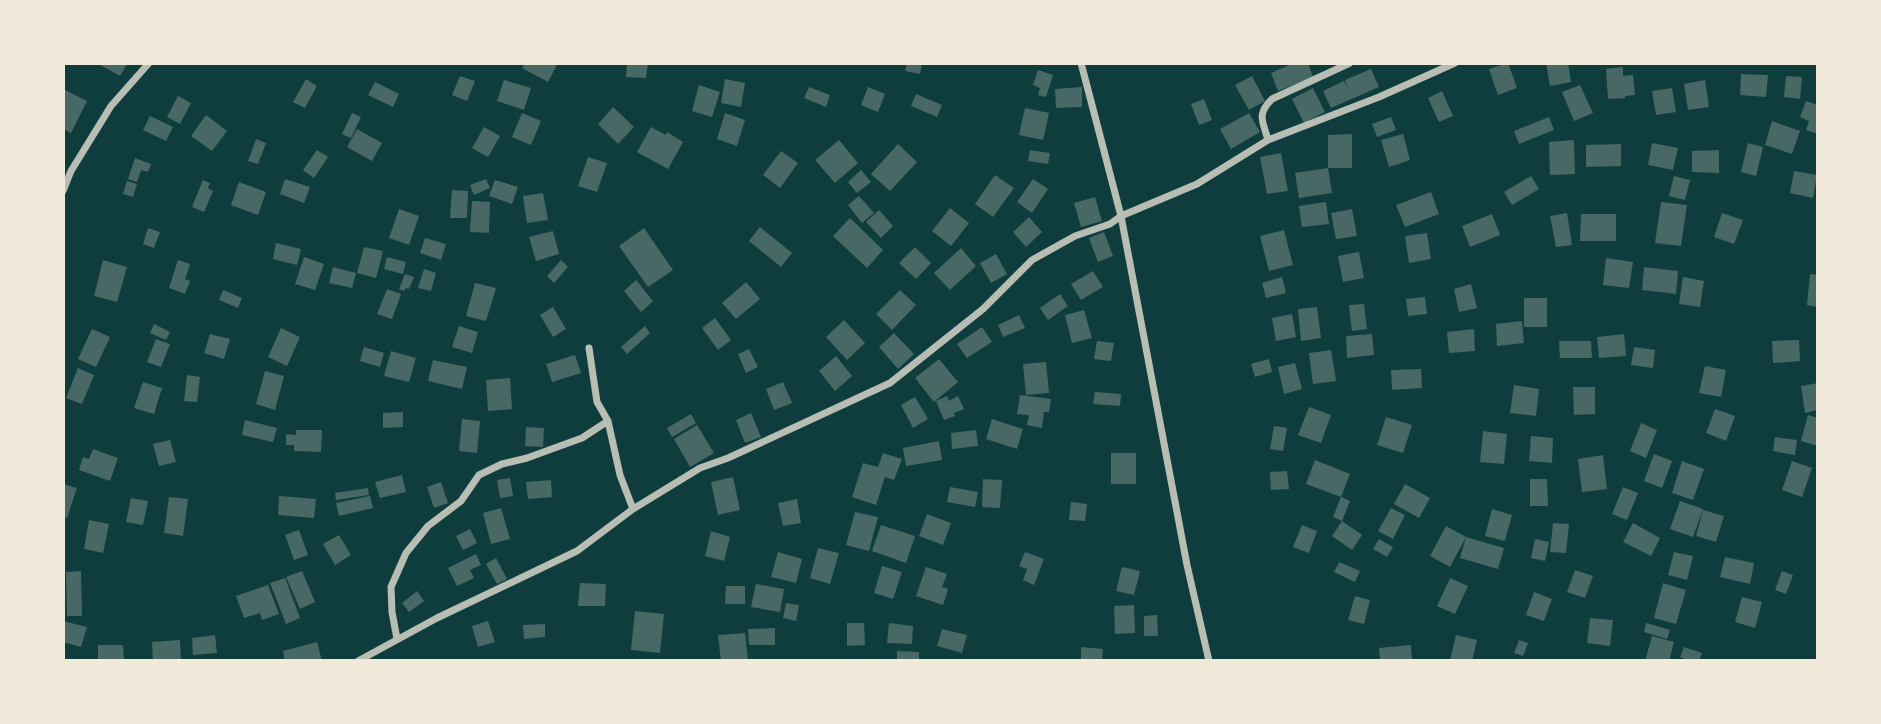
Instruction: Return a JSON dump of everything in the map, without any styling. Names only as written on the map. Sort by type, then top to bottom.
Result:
[{"type":"street","points":[[63,191],[71,171],[111,106],[149,63]]},
{"type":"street","points":[[1081,63],[1121,216],[1187,565],[1209,661]]},
{"type":"street","points":[[1268,140],[1261,116],[1263,108],[1272,99],[1350,63]]},
{"type":"street","points":[[358,661],[576,551],[633,509],[700,468],[728,458],[890,383],[983,309],[1032,260],[1075,236],[1110,224],[1121,216],[1197,184],[1268,140],[1379,97],[1455,63]]},
{"type":"street","points":[[589,348],[597,402],[608,421],[620,475],[633,509]]},
{"type":"street","points":[[397,639],[391,587],[406,553],[428,526],[461,501],[479,475],[502,464],[582,438],[608,421]]},
{"type":"building","points":[[97,63],[125,63],[127,64],[120,76]]},
{"type":"building","points":[[525,63],[558,63],[548,82],[522,68]]},
{"type":"building","points":[[627,63],[648,63],[646,78],[626,77]]},
{"type":"building","points":[[907,63],[922,63],[920,74],[905,71]]},
{"type":"building","points":[[1294,63],[1308,63],[1313,77],[1278,91],[1271,73]]},
{"type":"building","points":[[1508,63],[1517,88],[1498,95],[1489,69]]},
{"type":"building","points":[[1546,63],[1568,63],[1571,82],[1550,86]]},
{"type":"building","points":[[1623,67],[1623,76],[1633,75],[1635,95],[1608,99],[1606,69]]},
{"type":"building","points":[[1371,69],[1379,87],[1331,108],[1323,91],[1344,81],[1348,89],[1345,80]]},
{"type":"building","points":[[1038,70],[1053,75],[1046,97],[1038,95],[1040,88],[1033,85]]},
{"type":"building","points":[[1741,74],[1768,75],[1766,97],[1740,95]]},
{"type":"building","points":[[460,76],[475,81],[467,101],[452,95]]},
{"type":"building","points":[[1252,76],[1265,101],[1249,110],[1235,85]]},
{"type":"building","points":[[1786,76],[1802,77],[1800,99],[1784,97]]},
{"type":"building","points":[[306,79],[317,86],[305,108],[293,102]]},
{"type":"building","points":[[725,79],[745,83],[741,107],[721,103]]},
{"type":"building","points":[[504,80],[531,88],[524,110],[497,101]]},
{"type":"building","points":[[1705,80],[1709,107],[1688,110],[1684,84]]},
{"type":"building","points":[[375,82],[399,94],[393,107],[368,95]]},
{"type":"building","points":[[699,85],[720,92],[712,117],[692,111]]},
{"type":"building","points":[[1580,85],[1593,113],[1574,121],[1562,92]]},
{"type":"building","points":[[809,87],[830,95],[826,107],[804,98]]},
{"type":"building","points":[[868,87],[885,94],[878,112],[861,105]]},
{"type":"building","points":[[1082,87],[1082,107],[1056,108],[1055,89]]},
{"type":"building","points":[[1313,88],[1325,112],[1304,123],[1292,99]]},
{"type":"building","points":[[1672,88],[1676,112],[1656,115],[1652,91]]},
{"type":"building","points":[[63,89],[87,101],[71,133],[63,129]]},
{"type":"building","points":[[1442,91],[1453,116],[1439,122],[1428,98]]},
{"type":"building","points":[[916,94],[942,105],[937,117],[911,106]]},
{"type":"building","points":[[178,96],[191,103],[180,124],[167,117]]},
{"type":"building","points":[[1204,99],[1212,120],[1199,125],[1191,104]]},
{"type":"building","points":[[1806,101],[1818,105],[1818,134],[1806,130],[1809,121],[1800,117]]},
{"type":"building","points":[[613,107],[634,127],[618,144],[598,124]]},
{"type":"building","points":[[1025,108],[1049,113],[1043,140],[1019,135]]},
{"type":"building","points":[[352,113],[361,117],[351,138],[342,134]]},
{"type":"building","points":[[522,113],[541,121],[531,145],[512,137]]},
{"type":"building","points":[[725,113],[745,120],[737,146],[717,139]]},
{"type":"building","points":[[1249,113],[1260,132],[1231,149],[1220,129]]},
{"type":"building","points":[[206,115],[227,131],[212,151],[191,136]]},
{"type":"building","points":[[150,116],[173,127],[166,141],[143,130]]},
{"type":"building","points":[[1391,117],[1396,130],[1377,137],[1372,124]]},
{"type":"building","points":[[1549,117],[1554,130],[1519,144],[1514,131]]},
{"type":"building","points":[[1772,121],[1800,131],[1792,154],[1765,145]]},
{"type":"building","points":[[484,127],[500,136],[488,157],[472,148]]},
{"type":"building","points":[[651,127],[666,135],[667,132],[683,142],[668,169],[637,152]]},
{"type":"building","points":[[357,129],[382,143],[372,161],[347,147]]},
{"type":"building","points":[[1352,134],[1352,168],[1328,168],[1328,135]]},
{"type":"building","points":[[1403,134],[1410,160],[1389,167],[1381,140]]},
{"type":"building","points":[[256,139],[266,143],[258,164],[248,161]]},
{"type":"building","points":[[839,140],[858,163],[835,183],[815,160]]},
{"type":"building","points":[[1574,140],[1575,174],[1550,175],[1549,142]]},
{"type":"building","points":[[1652,143],[1678,148],[1673,170],[1648,165]]},
{"type":"building","points":[[1748,143],[1763,147],[1756,176],[1741,172]]},
{"type":"building","points":[[898,144],[917,162],[890,191],[871,174]]},
{"type":"building","points":[[1621,144],[1621,166],[1586,167],[1586,145]]},
{"type":"building","points":[[317,150],[328,157],[314,178],[303,170]]},
{"type":"building","points":[[1030,150],[1050,153],[1048,164],[1028,161]]},
{"type":"building","points":[[1719,150],[1719,173],[1692,172],[1692,151]]},
{"type":"building","points":[[781,151],[798,163],[780,188],[763,175]]},
{"type":"building","points":[[1281,153],[1288,191],[1267,194],[1260,157]]},
{"type":"building","points":[[588,157],[607,163],[597,192],[578,186]]},
{"type":"building","points":[[135,158],[151,164],[148,172],[141,170],[137,182],[128,179]]},
{"type":"building","points":[[1328,168],[1332,193],[1299,198],[1295,173]]},
{"type":"building","points":[[861,170],[871,182],[857,193],[848,182]]},
{"type":"building","points":[[1794,171],[1817,175],[1813,198],[1790,193]]},
{"type":"building","points":[[995,175],[1014,188],[993,217],[975,204]]},
{"type":"building","points":[[1531,176],[1539,189],[1512,205],[1504,192]]},
{"type":"building","points":[[1674,176],[1690,180],[1685,200],[1669,196]]},
{"type":"building","points":[[285,179],[310,187],[304,203],[280,194]]},
{"type":"building","points":[[486,179],[490,188],[474,195],[470,185]]},
{"type":"building","points":[[1033,179],[1048,189],[1032,213],[1017,202]]},
{"type":"building","points":[[203,180],[210,183],[208,188],[213,191],[204,212],[192,207]]},
{"type":"building","points":[[495,180],[518,187],[512,204],[489,196]]},
{"type":"building","points":[[127,181],[137,184],[133,197],[123,194]]},
{"type":"building","points":[[239,182],[266,192],[258,215],[231,205]]},
{"type":"building","points":[[452,190],[468,191],[467,218],[450,218]]},
{"type":"building","points":[[1431,192],[1439,214],[1405,227],[1396,205]]},
{"type":"building","points":[[543,193],[548,220],[527,223],[523,196]]},
{"type":"building","points":[[859,196],[874,213],[862,223],[848,205]]},
{"type":"building","points":[[1095,197],[1102,221],[1081,227],[1074,203]]},
{"type":"building","points":[[472,201],[490,202],[489,233],[470,232]]},
{"type":"building","points":[[1326,202],[1329,224],[1302,227],[1299,206]]},
{"type":"building","points":[[1661,202],[1687,205],[1681,246],[1655,243]]},
{"type":"building","points":[[950,208],[969,223],[951,246],[932,231]]},
{"type":"building","points":[[399,209],[419,216],[409,245],[389,238]]},
{"type":"building","points":[[1352,209],[1357,236],[1336,239],[1331,213]]},
{"type":"building","points":[[879,210],[893,226],[881,238],[866,222]]},
{"type":"building","points":[[1567,213],[1572,245],[1556,247],[1550,216]]},
{"type":"building","points":[[1722,213],[1743,220],[1734,244],[1714,237]]},
{"type":"building","points":[[1492,214],[1500,235],[1470,247],[1462,226]]},
{"type":"building","points":[[1581,214],[1616,214],[1616,241],[1580,241]]},
{"type":"building","points":[[1029,217],[1042,232],[1026,247],[1013,232]]},
{"type":"building","points":[[850,218],[883,250],[867,268],[833,236]]},
{"type":"building","points":[[760,227],[792,253],[781,267],[749,241]]},
{"type":"building","points":[[148,228],[160,232],[154,248],[143,244]]},
{"type":"building","points":[[644,228],[673,270],[648,287],[619,246]]},
{"type":"building","points":[[1284,230],[1293,265],[1269,271],[1260,236]]},
{"type":"building","points":[[553,231],[559,254],[536,261],[529,237]]},
{"type":"building","points":[[1104,232],[1113,256],[1098,262],[1089,238]]},
{"type":"building","points":[[1427,233],[1431,259],[1409,263],[1405,236]]},
{"type":"building","points":[[425,238],[446,244],[441,260],[420,253]]},
{"type":"building","points":[[276,243],[301,249],[297,265],[273,259]]},
{"type":"building","points":[[364,247],[383,251],[376,278],[357,273]]},
{"type":"building","points":[[915,247],[931,263],[916,279],[899,263]]},
{"type":"building","points":[[961,248],[976,266],[950,290],[934,273]]},
{"type":"building","points":[[1359,252],[1364,278],[1343,282],[1338,256]]},
{"type":"building","points":[[996,254],[1007,274],[991,283],[980,263]]},
{"type":"building","points":[[304,257],[324,264],[315,290],[295,284]]},
{"type":"building","points":[[387,257],[406,262],[403,274],[384,269]]},
{"type":"building","points":[[1606,258],[1633,262],[1629,288],[1603,285]]},
{"type":"building","points":[[103,260],[127,267],[117,302],[94,296]]},
{"type":"building","points":[[178,260],[190,264],[185,279],[190,281],[185,294],[169,288]]},
{"type":"building","points":[[561,260],[568,267],[554,283],[547,276]]},
{"type":"building","points":[[333,267],[356,273],[352,288],[329,283]]},
{"type":"building","points":[[1644,267],[1678,271],[1676,294],[1642,290]]},
{"type":"building","points":[[424,269],[436,273],[431,291],[418,288]]},
{"type":"building","points":[[1093,271],[1103,287],[1081,300],[1071,284]]},
{"type":"building","points":[[405,274],[414,277],[409,289],[404,291],[399,289]]},
{"type":"building","points":[[1810,274],[1818,275],[1818,307],[1807,305]]},
{"type":"building","points":[[1282,277],[1286,293],[1266,298],[1262,283]]},
{"type":"building","points":[[1683,277],[1704,281],[1700,307],[1679,304]]},
{"type":"building","points":[[636,280],[653,301],[641,312],[624,291]]},
{"type":"building","points":[[746,282],[760,299],[736,319],[722,303]]},
{"type":"building","points":[[475,283],[496,288],[486,321],[466,316]]},
{"type":"building","points":[[1471,284],[1477,308],[1459,312],[1454,289]]},
{"type":"building","points":[[387,289],[401,294],[392,319],[377,314]]},
{"type":"building","points":[[223,290],[242,298],[238,308],[219,300]]},
{"type":"building","points":[[900,290],[916,305],[892,330],[876,314]]},
{"type":"building","points":[[1060,294],[1068,306],[1048,320],[1040,308]]},
{"type":"building","points":[[1425,297],[1427,314],[1408,316],[1406,299]]},
{"type":"building","points":[[1524,298],[1547,298],[1547,327],[1524,327]]},
{"type":"building","points":[[1364,304],[1367,329],[1352,331],[1349,305]]},
{"type":"building","points":[[553,307],[566,329],[553,337],[540,315]]},
{"type":"building","points":[[1317,307],[1321,338],[1301,341],[1298,309]]},
{"type":"building","points":[[1084,310],[1092,338],[1072,343],[1065,315]]},
{"type":"building","points":[[1292,314],[1296,337],[1276,341],[1272,318]]},
{"type":"building","points":[[1019,315],[1025,328],[1003,337],[998,325]]},
{"type":"building","points":[[715,318],[731,340],[718,350],[702,328]]},
{"type":"building","points":[[844,320],[865,343],[847,360],[826,337]]},
{"type":"building","points":[[1522,321],[1524,343],[1497,346],[1496,324]]},
{"type":"building","points":[[154,324],[170,332],[166,340],[150,333]]},
{"type":"building","points":[[459,326],[478,332],[472,353],[452,347]]},
{"type":"building","points":[[645,326],[650,333],[627,354],[621,347]]},
{"type":"building","points":[[982,327],[992,342],[967,358],[957,344]]},
{"type":"building","points":[[281,328],[300,337],[287,366],[268,357]]},
{"type":"building","points":[[92,329],[110,337],[96,367],[78,359]]},
{"type":"building","points":[[1474,329],[1475,351],[1449,353],[1447,332]]},
{"type":"building","points":[[894,333],[914,354],[898,369],[879,347]]},
{"type":"building","points":[[210,334],[230,339],[224,359],[204,353]]},
{"type":"building","points":[[1372,334],[1374,355],[1347,358],[1346,336]]},
{"type":"building","points":[[1624,334],[1626,356],[1599,358],[1597,337]]},
{"type":"building","points":[[156,339],[170,344],[161,367],[147,362]]},
{"type":"building","points":[[1799,340],[1800,361],[1773,363],[1772,341]]},
{"type":"building","points":[[1097,341],[1114,343],[1111,361],[1094,359]]},
{"type":"building","points":[[1559,341],[1591,341],[1592,358],[1560,358]]},
{"type":"building","points":[[364,347],[384,353],[380,367],[360,361]]},
{"type":"building","points":[[1634,347],[1655,350],[1653,368],[1631,365]]},
{"type":"building","points":[[749,349],[758,367],[746,373],[738,354]]},
{"type":"building","points":[[1331,350],[1336,381],[1313,384],[1309,353]]},
{"type":"building","points":[[391,351],[416,358],[409,382],[384,376]]},
{"type":"building","points":[[575,355],[581,373],[552,382],[546,364]]},
{"type":"building","points":[[836,356],[852,376],[835,391],[819,371]]},
{"type":"building","points":[[939,359],[958,382],[934,402],[915,378]]},
{"type":"building","points":[[1269,359],[1272,372],[1255,377],[1251,364]]},
{"type":"building","points":[[433,360],[467,367],[462,389],[428,381]]},
{"type":"building","points":[[1046,362],[1049,393],[1026,395],[1023,364]]},
{"type":"building","points":[[1295,363],[1302,389],[1284,394],[1278,367]]},
{"type":"building","points":[[1705,366],[1726,370],[1721,397],[1699,393]]},
{"type":"building","points":[[78,368],[94,375],[82,404],[66,398]]},
{"type":"building","points":[[1421,369],[1422,388],[1392,390],[1391,370]]},
{"type":"building","points":[[265,371],[284,376],[275,410],[256,404]]},
{"type":"building","points":[[187,375],[200,377],[197,402],[184,401]]},
{"type":"building","points":[[510,378],[512,409],[488,411],[486,380]]},
{"type":"building","points":[[143,382],[162,388],[154,414],[134,408]]},
{"type":"building","points":[[783,382],[792,403],[774,410],[766,389]]},
{"type":"building","points":[[1818,383],[1818,410],[1805,413],[1801,386]]},
{"type":"building","points":[[1514,385],[1539,389],[1536,416],[1510,413]]},
{"type":"building","points":[[1573,387],[1595,387],[1595,414],[1574,415]]},
{"type":"building","points":[[1095,392],[1121,394],[1120,406],[1093,404]]},
{"type":"building","points":[[1020,395],[1051,399],[1049,412],[1044,412],[1042,428],[1027,425],[1029,415],[1017,414]]},
{"type":"building","points":[[947,396],[949,401],[958,396],[964,409],[944,420],[936,401]]},
{"type":"building","points":[[915,397],[928,419],[913,428],[901,405]]},
{"type":"building","points":[[1309,407],[1331,415],[1321,443],[1298,435]]},
{"type":"building","points":[[1715,409],[1735,416],[1726,441],[1706,433]]},
{"type":"building","points":[[403,412],[403,427],[383,428],[383,413]]},
{"type":"building","points":[[751,413],[761,437],[745,443],[736,420]]},
{"type":"building","points":[[691,414],[696,423],[672,437],[667,428]]},
{"type":"building","points":[[1808,415],[1818,418],[1818,446],[1801,441]]},
{"type":"building","points":[[1386,417],[1412,425],[1403,453],[1377,445]]},
{"type":"building","points":[[462,419],[480,421],[477,453],[459,451]]},
{"type":"building","points":[[992,419],[1023,429],[1017,449],[986,439]]},
{"type":"building","points":[[245,420],[277,428],[273,442],[242,435]]},
{"type":"building","points":[[1641,423],[1657,430],[1646,458],[1630,451]]},
{"type":"building","points":[[697,425],[714,453],[690,467],[674,439]]},
{"type":"building","points":[[1274,426],[1287,428],[1283,451],[1270,449]]},
{"type":"building","points":[[526,427],[544,428],[543,447],[525,446]]},
{"type":"building","points":[[296,430],[322,430],[321,452],[294,451],[294,445],[286,445],[286,434],[296,435]]},
{"type":"building","points":[[976,430],[978,446],[952,449],[951,433]]},
{"type":"building","points":[[1483,431],[1507,434],[1504,464],[1480,462]]},
{"type":"building","points":[[1531,436],[1553,438],[1552,463],[1529,461]]},
{"type":"building","points":[[1775,437],[1797,440],[1795,455],[1773,451]]},
{"type":"building","points":[[170,440],[176,462],[159,466],[153,444]]},
{"type":"building","points":[[939,441],[942,460],[906,466],[903,448]]},
{"type":"building","points":[[93,449],[118,458],[110,481],[79,470],[83,457],[89,459]]},
{"type":"building","points":[[883,453],[902,459],[894,480],[885,477],[876,505],[852,497],[863,463],[878,467]]},
{"type":"building","points":[[1111,453],[1136,453],[1136,484],[1111,484]]},
{"type":"building","points":[[1654,454],[1672,461],[1662,488],[1644,481]]},
{"type":"building","points":[[1603,455],[1607,489],[1582,492],[1578,459]]},
{"type":"building","points":[[1315,460],[1350,474],[1341,497],[1306,484]]},
{"type":"building","points":[[1682,461],[1704,469],[1693,500],[1672,493]]},
{"type":"building","points":[[1792,461],[1812,468],[1802,497],[1782,490]]},
{"type":"building","points":[[1287,471],[1289,489],[1271,490],[1270,472]]},
{"type":"building","points":[[402,475],[406,492],[380,498],[375,482]]},
{"type":"building","points":[[733,477],[740,510],[718,515],[711,482]]},
{"type":"building","points":[[510,478],[513,496],[500,498],[497,480]]},
{"type":"building","points":[[983,479],[1002,480],[1000,508],[982,507]]},
{"type":"building","points":[[1530,479],[1547,479],[1548,506],[1530,506]]},
{"type":"building","points":[[551,480],[552,497],[528,499],[526,482]]},
{"type":"building","points":[[441,482],[448,503],[434,508],[427,487]]},
{"type":"building","points":[[63,484],[77,488],[67,518],[63,516]]},
{"type":"building","points":[[1405,484],[1430,498],[1419,518],[1394,504]]},
{"type":"building","points":[[950,487],[978,492],[975,507],[947,502]]},
{"type":"building","points":[[1623,487],[1638,493],[1627,520],[1612,514]]},
{"type":"building","points":[[368,488],[369,495],[336,500],[335,493]]},
{"type":"building","points":[[279,496],[316,499],[314,518],[278,515]]},
{"type":"building","points":[[370,496],[373,508],[339,516],[336,503]]},
{"type":"building","points":[[169,497],[188,499],[183,536],[164,533]]},
{"type":"building","points":[[1341,497],[1350,501],[1342,521],[1333,517]]},
{"type":"building","points":[[131,498],[148,501],[143,525],[126,522]]},
{"type":"building","points":[[797,499],[801,523],[783,526],[778,503]]},
{"type":"building","points":[[1680,501],[1703,509],[1693,537],[1670,529]]},
{"type":"building","points":[[1071,502],[1087,504],[1085,521],[1069,520]]},
{"type":"building","points":[[501,508],[510,539],[491,544],[483,513]]},
{"type":"building","points":[[1391,508],[1405,515],[1393,539],[1378,531]]},
{"type":"building","points":[[1492,509],[1512,515],[1505,541],[1485,536]]},
{"type":"building","points":[[1703,510],[1724,516],[1716,542],[1696,536]]},
{"type":"building","points":[[855,512],[878,517],[869,551],[846,545]]},
{"type":"building","points":[[927,514],[951,523],[943,545],[919,536]]},
{"type":"building","points":[[89,520],[109,524],[103,553],[84,549]]},
{"type":"building","points":[[1342,521],[1362,535],[1352,550],[1332,536]]},
{"type":"building","points":[[1553,523],[1569,524],[1566,553],[1550,552]]},
{"type":"building","points":[[1633,523],[1660,538],[1651,556],[1623,542]]},
{"type":"building","points":[[881,525],[915,536],[906,563],[872,551]]},
{"type":"building","points":[[1302,525],[1317,531],[1309,553],[1293,547]]},
{"type":"building","points":[[1446,526],[1466,537],[1450,567],[1430,556]]},
{"type":"building","points":[[470,529],[477,543],[463,550],[456,536]]},
{"type":"building","points":[[299,530],[308,555],[294,560],[285,535]]},
{"type":"building","points":[[711,531],[730,537],[724,561],[705,556]]},
{"type":"building","points":[[339,535],[351,555],[335,565],[323,544]]},
{"type":"building","points":[[1466,537],[1504,548],[1498,569],[1460,558]]},
{"type":"building","points":[[1379,539],[1393,547],[1387,557],[1373,549]]},
{"type":"building","points":[[1535,539],[1549,542],[1545,561],[1531,558]]},
{"type":"building","points":[[818,548],[839,553],[830,584],[810,578]]},
{"type":"building","points":[[778,552],[802,559],[796,583],[771,577]]},
{"type":"building","points":[[1025,552],[1044,559],[1034,585],[1023,580],[1027,569],[1019,566]]},
{"type":"building","points":[[1674,552],[1693,556],[1687,580],[1668,575]]},
{"type":"building","points":[[476,554],[481,565],[470,570],[474,578],[457,586],[448,568]]},
{"type":"building","points":[[1725,557],[1754,563],[1750,584],[1720,577]]},
{"type":"building","points":[[496,558],[507,579],[497,584],[486,564]]},
{"type":"building","points":[[1339,562],[1360,571],[1355,582],[1334,572]]},
{"type":"building","points":[[882,566],[902,572],[893,599],[874,593]]},
{"type":"building","points":[[926,567],[947,574],[942,587],[948,589],[943,605],[916,596]]},
{"type":"building","points":[[1122,567],[1140,571],[1134,595],[1116,591]]},
{"type":"building","points":[[1575,570],[1593,576],[1585,598],[1567,592]]},
{"type":"building","points":[[81,571],[82,616],[67,616],[66,572]]},
{"type":"building","points":[[302,571],[315,602],[300,609],[286,577]]},
{"type":"building","points":[[1782,571],[1793,575],[1786,594],[1775,590]]},
{"type":"building","points":[[285,578],[300,618],[286,624],[270,583]]},
{"type":"building","points":[[1450,578],[1468,586],[1455,614],[1437,606]]},
{"type":"building","points":[[580,583],[606,584],[605,606],[578,606]]},
{"type":"building","points":[[1663,583],[1686,590],[1676,624],[1654,618]]},
{"type":"building","points":[[756,584],[784,589],[780,612],[751,607]]},
{"type":"building","points":[[268,585],[279,614],[262,620],[260,613],[244,618],[236,596]]},
{"type":"building","points":[[726,586],[745,586],[745,604],[725,604]]},
{"type":"building","points":[[417,591],[424,601],[409,612],[402,603]]},
{"type":"building","points":[[1534,592],[1552,599],[1544,621],[1526,615]]},
{"type":"building","points":[[1355,596],[1370,600],[1364,624],[1348,620]]},
{"type":"building","points":[[1742,597],[1762,602],[1755,628],[1735,622]]},
{"type":"building","points":[[786,603],[799,605],[796,621],[783,618]]},
{"type":"building","points":[[1134,605],[1135,633],[1115,634],[1114,606]]},
{"type":"building","points":[[635,611],[664,614],[660,653],[631,650]]},
{"type":"building","points":[[1157,615],[1158,636],[1144,636],[1144,616]]},
{"type":"building","points":[[1590,618],[1613,620],[1610,646],[1587,643]]},
{"type":"building","points":[[63,621],[87,627],[81,647],[63,642]]},
{"type":"building","points":[[488,621],[495,642],[478,647],[472,626]]},
{"type":"building","points":[[847,623],[864,623],[865,645],[847,646]]},
{"type":"building","points":[[889,623],[913,626],[912,644],[887,643]]},
{"type":"building","points":[[1646,623],[1670,630],[1667,639],[1644,632]]},
{"type":"building","points":[[545,624],[545,637],[524,639],[523,625]]},
{"type":"building","points":[[775,628],[775,645],[749,645],[748,629]]},
{"type":"building","points":[[942,629],[967,635],[962,653],[937,646]]},
{"type":"building","points":[[745,633],[748,661],[721,661],[718,635]]},
{"type":"building","points":[[215,635],[217,653],[193,655],[192,638]]},
{"type":"building","points":[[1456,635],[1477,640],[1472,661],[1450,661]]},
{"type":"building","points":[[1652,636],[1674,642],[1669,661],[1645,661]]},
{"type":"building","points":[[180,640],[181,661],[153,661],[152,642]]},
{"type":"building","points":[[1519,640],[1528,643],[1523,656],[1514,653]]},
{"type":"building","points":[[317,642],[322,661],[285,661],[283,651]]},
{"type":"building","points":[[98,645],[123,645],[124,661],[98,661]]},
{"type":"building","points":[[1411,645],[1412,661],[1380,661],[1379,648]]},
{"type":"building","points":[[1081,647],[1103,649],[1102,661],[1081,661]]},
{"type":"building","points":[[1684,647],[1702,653],[1699,661],[1680,657]]},
{"type":"building","points":[[897,651],[919,652],[919,661],[897,661]]}]
